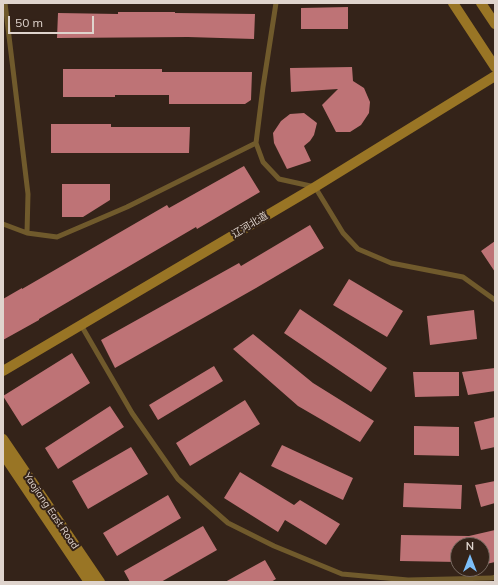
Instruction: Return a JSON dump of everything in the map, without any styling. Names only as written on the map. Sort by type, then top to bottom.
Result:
[{"type":"street","points":[[453,3],[495,67]]},
{"type":"street","points":[[482,3],[495,24]]},
{"type":"street","name":"辽河北道","points":[[3,371],[315,187],[495,76]]},
{"type":"street","name":"Yaojiang East Road","points":[[3,439],[100,582]]},
{"type":"street","name":"Yaojiang East Road","points":[[3,454],[90,582]]},
{"type":"lane","points":[[5,3],[28,194],[27,234]]},
{"type":"lane","points":[[276,3],[262,87],[256,143],[263,162],[279,179],[315,187],[343,234],[358,249],[391,263],[463,277],[495,300]]},
{"type":"lane","points":[[3,224],[27,234],[57,237],[127,207],[256,143]]},
{"type":"lane","points":[[80,325],[132,413],[178,479],[228,523],[274,546],[342,574],[408,580],[495,577]]},
{"type":"building","points":[[348,7],[348,29],[301,29],[301,8]]},
{"type":"building","points":[[118,12],[255,14],[254,39],[188,37],[57,38],[58,13],[118,14]]},
{"type":"building","points":[[352,67],[353,81],[364,88],[370,102],[369,113],[361,125],[350,132],[336,132],[322,105],[338,89],[291,92],[290,68]]},
{"type":"building","points":[[63,69],[162,69],[162,72],[252,72],[251,100],[245,104],[169,104],[169,95],[63,97]]},
{"type":"building","points":[[304,113],[317,123],[314,135],[304,146],[311,161],[287,169],[274,143],[273,133],[281,121],[290,114]]},
{"type":"building","points":[[51,124],[111,124],[111,127],[190,127],[189,153],[51,153]]},
{"type":"building","points":[[244,166],[260,192],[197,229],[196,227],[3,340],[3,299],[167,205],[169,208]]},
{"type":"building","points":[[62,184],[110,184],[110,200],[83,217],[62,217]]},
{"type":"building","points":[[310,225],[324,248],[115,368],[101,340],[239,263],[241,266]]},
{"type":"building","points":[[495,241],[495,272],[481,251]]},
{"type":"building","points":[[349,279],[403,311],[387,337],[333,305]]},
{"type":"building","points":[[300,309],[387,368],[371,392],[284,333]]},
{"type":"building","points":[[474,310],[477,339],[430,345],[427,316]]},
{"type":"building","points":[[253,334],[313,383],[374,421],[360,442],[298,406],[233,349]]},
{"type":"building","points":[[72,353],[90,383],[22,426],[3,396]]},
{"type":"building","points":[[214,366],[223,381],[158,420],[149,405]]},
{"type":"building","points":[[495,368],[495,391],[468,395],[462,372]]},
{"type":"building","points":[[413,372],[459,372],[459,396],[415,397]]},
{"type":"building","points":[[245,400],[260,424],[190,466],[176,443]]},
{"type":"building","points":[[110,406],[124,427],[58,469],[45,448]]},
{"type":"building","points":[[495,417],[495,447],[481,450],[474,422]]},
{"type":"building","points":[[414,426],[459,427],[459,456],[414,455]]},
{"type":"building","points":[[282,445],[353,478],[343,500],[271,466]]},
{"type":"building","points":[[131,447],[148,474],[88,509],[72,481]]},
{"type":"building","points":[[240,472],[294,505],[300,500],[340,524],[326,545],[285,520],[278,532],[224,498]]},
{"type":"building","points":[[495,481],[495,503],[481,507],[475,485]]},
{"type":"building","points":[[404,483],[462,485],[461,509],[403,507]]},
{"type":"building","points":[[168,495],[181,518],[117,556],[103,533]]},
{"type":"building","points":[[203,526],[217,550],[161,582],[130,582],[124,571]]},
{"type":"building","points":[[495,530],[495,562],[490,563],[490,537],[450,537],[450,562],[400,561],[401,535],[469,536]]},
{"type":"building","points":[[265,560],[276,579],[271,582],[225,582]]}]
